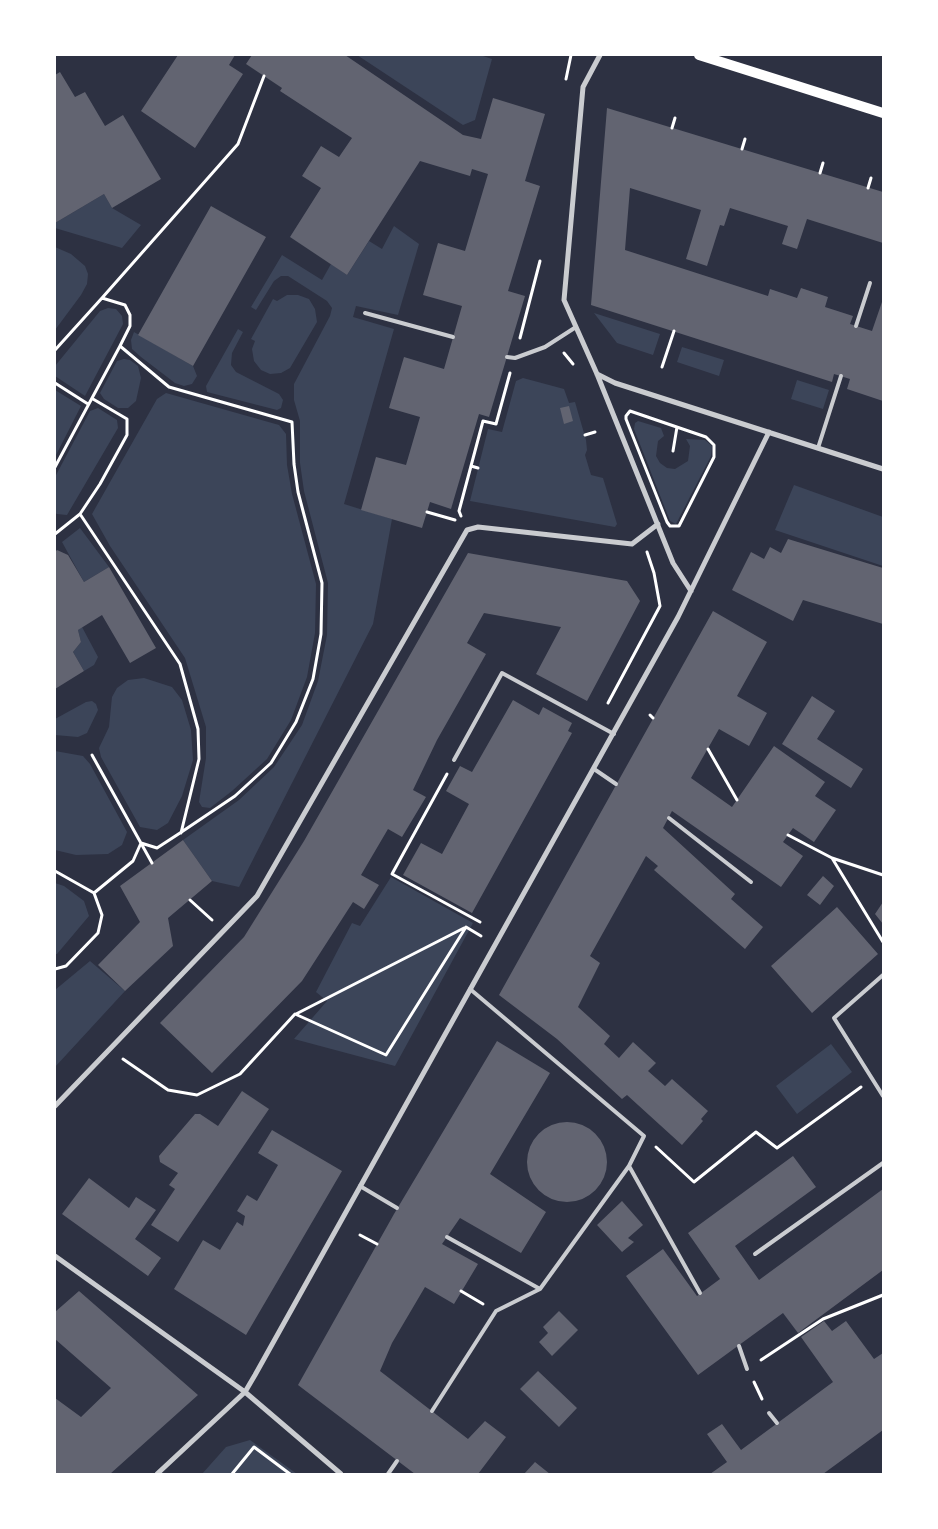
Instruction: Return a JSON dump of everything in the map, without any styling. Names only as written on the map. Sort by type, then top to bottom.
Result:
[{"type":"main road","points":[[699,55],[883,113]]},
{"type":"street","points":[[600,55],[583,87],[564,300],[597,374],[673,563],[691,590]]},
{"type":"street","points":[[597,374],[615,383],[883,469]]},
{"type":"street","points":[[157,1474],[245,1392],[614,734],[691,590],[768,432]]},
{"type":"street","points":[[55,1106],[257,896],[467,530],[478,527],[632,544],[658,524]]},
{"type":"street","points":[[55,1256],[245,1392],[341,1474]]},
{"type":"lane","points":[[856,326],[870,283]]},
{"type":"lane","points":[[365,313],[453,337]]},
{"type":"lane","points":[[507,356],[515,358],[545,347],[576,327]]},
{"type":"lane","points":[[818,448],[841,376]]},
{"type":"lane","points":[[454,760],[502,673],[614,734]]},
{"type":"lane","points":[[594,769],[616,784]]},
{"type":"lane","points":[[669,818],[751,882]]},
{"type":"lane","points":[[883,975],[834,1018],[883,1096]]},
{"type":"lane","points":[[432,1411],[496,1312],[540,1290],[629,1166],[644,1136],[470,989]]},
{"type":"lane","points":[[755,1254],[883,1163]]},
{"type":"lane","points":[[629,1166],[700,1293]]},
{"type":"lane","points":[[360,1186],[397,1208]]},
{"type":"lane","points":[[447,1237],[540,1290]]},
{"type":"lane","points":[[739,1346],[747,1368]]},
{"type":"lane","points":[[769,1413],[777,1423]]},
{"type":"lane","points":[[388,1474],[397,1461]]},
{"type":"path","points":[[55,350],[238,144],[264,76]]},
{"type":"path","points":[[672,128],[675,118]]},
{"type":"path","points":[[742,149],[745,139]]},
{"type":"path","points":[[820,173],[823,163]]},
{"type":"path","points":[[868,188],[871,178]]},
{"type":"path","points":[[427,512],[464,522],[459,511],[483,421],[496,424],[540,261]]},
{"type":"path","points":[[55,467],[88,404],[93,399],[130,326],[130,315],[124,305],[102,298]]},
{"type":"path","points":[[662,367],[674,331]]},
{"type":"path","points":[[120,346],[170,387],[292,422],[294,464],[298,492],[322,583],[321,634],[313,679],[296,722],[271,763],[235,796],[180,834],[157,848],[141,843]]},
{"type":"path","points":[[55,383],[88,404]]},
{"type":"path","points":[[55,534],[80,514],[100,484],[127,435],[127,419],[93,399]]},
{"type":"path","points":[[630,411],[634,411],[677,427],[711,440],[716,451],[682,523],[674,527],[667,522],[626,416],[630,411]]},
{"type":"path","points":[[673,451],[677,427]]},
{"type":"path","points":[[585,435],[595,432]]},
{"type":"path","points":[[471,466],[478,468]]},
{"type":"path","points":[[80,514],[180,664],[198,729],[199,759],[180,834]]},
{"type":"path","points":[[597,724],[660,606],[654,573],[642,537]]},
{"type":"path","points":[[708,749],[737,800]]},
{"type":"path","points":[[92,755],[152,863]]},
{"type":"path","points":[[454,760],[392,874],[480,922]]},
{"type":"path","points":[[788,835],[832,858],[883,875]]},
{"type":"path","points":[[94,893],[132,861],[141,843]]},
{"type":"path","points":[[832,858],[883,942]]},
{"type":"path","points":[[55,871],[94,893],[102,915],[98,933],[66,966],[55,969]]},
{"type":"path","points":[[190,900],[224,930]]},
{"type":"path","points":[[466,927],[496,943]]},
{"type":"path","points":[[295,1014],[386,1055],[466,927]]},
{"type":"path","points":[[110,1050],[168,1090],[197,1095],[240,1074],[295,1014],[466,927]]},
{"type":"path","points":[[477,945],[486,928]]},
{"type":"path","points":[[644,1136],[694,1182],[756,1132],[777,1148],[872,1079]]},
{"type":"path","points":[[360,1235],[377,1244]]},
{"type":"path","points":[[461,1291],[496,1312]]},
{"type":"path","points":[[769,1413],[747,1368],[823,1319],[883,1294]]},
{"type":"path","points":[[232,1474],[254,1448],[290,1474]]},
{"type":"shaded area","points":[[357,55],[480,55],[492,59],[475,120],[463,125]]},
{"type":"shaded area","points":[[104,194],[112,208],[141,225],[122,248],[55,228],[55,223]]},
{"type":"shaded area","points":[[394,226],[419,244],[398,315],[356,306],[353,317],[394,329],[344,504],[392,519],[373,624],[239,887],[212,881],[183,840],[239,800],[274,767],[302,725],[318,681],[327,635],[328,583],[304,491],[300,463],[300,421],[294,400],[294,384],[330,316],[332,308],[327,301],[288,276],[281,276],[274,281],[256,310],[251,307],[282,255],[322,280],[331,264],[347,275],[369,241],[382,249]]},
{"type":"shaded area","points":[[55,247],[71,254],[85,266],[88,274],[87,284],[81,295],[55,330]]},
{"type":"shaded area","points":[[287,295],[298,295],[309,299],[315,309],[317,322],[290,368],[281,373],[270,374],[261,370],[254,361],[252,349],[255,341],[251,339],[273,299],[277,301]]},
{"type":"shaded area","points":[[108,308],[116,309],[122,316],[123,324],[85,396],[55,376],[55,366],[100,311]]},
{"type":"shaded area","points":[[594,313],[660,334],[653,355],[617,343]]},
{"type":"shaded area","points":[[238,329],[243,332],[232,353],[231,365],[236,372],[279,394],[283,400],[281,408],[277,410],[207,392],[206,386]]},
{"type":"shaded area","points":[[134,332],[193,366],[197,376],[192,384],[184,386],[175,383],[132,349],[131,340]]},
{"type":"shaded area","points":[[682,347],[724,360],[719,376],[677,362]]},
{"type":"shaded area","points":[[130,360],[138,366],[141,378],[136,401],[128,408],[118,408],[104,399],[100,393],[117,361]]},
{"type":"shaded area","points":[[523,378],[564,389],[569,403],[575,402],[586,440],[587,450],[585,455],[591,475],[603,478],[617,524],[615,527],[470,501],[488,429],[502,432],[516,381]]},
{"type":"shaded area","points":[[797,380],[829,390],[823,409],[791,399]]},
{"type":"shaded area","points":[[55,390],[81,406],[55,457]]},
{"type":"shaded area","points":[[166,393],[279,425],[286,434],[287,465],[292,494],[316,584],[315,633],[307,677],[291,720],[267,759],[210,808],[202,807],[199,802],[206,758],[206,727],[185,658],[110,546],[92,514],[157,399]]},
{"type":"shaded area","points":[[98,408],[117,420],[118,428],[67,515],[57,514],[55,513],[55,477],[90,411]]},
{"type":"shaded area","points":[[638,421],[661,428],[664,436],[658,441],[656,456],[660,463],[667,468],[675,469],[688,461],[690,446],[686,439],[705,440],[712,446],[711,456],[676,524],[670,521],[634,429],[635,423]]},
{"type":"shaded area","points":[[794,485],[883,517],[883,566],[775,530]]},
{"type":"shaded area","points":[[80,528],[109,567],[84,582],[62,542]]},
{"type":"shaded area","points":[[82,627],[98,657],[94,665],[84,671],[73,652],[81,642],[78,630]]},
{"type":"shaded area","points":[[144,678],[172,687],[182,700],[191,730],[193,760],[182,796],[168,823],[157,830],[140,827],[101,757],[99,748],[109,727],[112,697],[117,688],[128,680]]},
{"type":"shaded area","points":[[92,701],[96,704],[98,710],[87,733],[78,737],[55,735],[55,719],[86,702]]},
{"type":"shaded area","points":[[55,751],[83,756],[90,764],[127,832],[122,845],[108,854],[76,855],[55,850]]},
{"type":"shaded area","points":[[391,877],[473,923],[395,1066],[294,1039],[327,1001],[316,992],[352,923],[360,926]]},
{"type":"shaded area","points":[[55,883],[64,886],[84,901],[89,916],[57,954],[55,954]]},
{"type":"shaded area","points":[[90,961],[125,991],[55,1067],[55,990]]},
{"type":"shaded area","points":[[831,1044],[852,1072],[797,1114],[776,1086]]},
{"type":"shaded area","points":[[250,1440],[297,1474],[202,1474],[226,1447]]},
{"type":"building","points":[[178,55],[235,55],[229,65],[243,74],[195,148],[141,111]]},
{"type":"building","points":[[252,55],[345,55],[463,135],[481,139],[493,98],[545,114],[525,181],[540,186],[508,291],[525,296],[489,417],[479,414],[451,509],[430,502],[422,528],[361,510],[376,457],[406,465],[420,417],[389,408],[404,357],[444,369],[462,306],[423,295],[438,243],[465,251],[488,174],[472,169],[470,176],[420,161],[347,275],[290,237],[321,188],[302,176],[321,146],[339,157],[352,138],[280,91],[282,88],[246,64]]},
{"type":"building","points":[[60,72],[75,97],[85,92],[105,126],[123,115],[161,179],[112,208],[104,194],[55,223],[55,75]]},
{"type":"building","points":[[607,108],[883,192],[883,243],[807,219],[797,249],[782,244],[788,226],[730,208],[724,226],[720,225],[707,266],[686,259],[701,210],[630,188],[625,250],[768,296],[770,289],[797,298],[801,288],[828,297],[825,307],[853,316],[850,324],[872,331],[883,299],[883,401],[847,389],[850,379],[834,374],[832,382],[591,305]]},
{"type":"building","points":[[211,206],[266,237],[193,366],[138,335]]},
{"type":"building","points":[[569,406],[573,421],[564,424],[560,408]]},
{"type":"building","points":[[788,539],[883,568],[883,624],[803,600],[793,621],[732,590],[751,552],[764,559],[770,547],[781,553]]},
{"type":"building","points":[[57,550],[68,555],[84,582],[109,567],[156,648],[130,663],[102,615],[78,630],[81,642],[73,652],[84,671],[55,689],[55,552]]},
{"type":"building","points":[[468,553],[627,581],[640,601],[587,701],[536,674],[561,627],[484,613],[467,643],[486,654],[437,740],[413,790],[426,797],[402,837],[388,829],[361,875],[379,885],[364,909],[353,902],[302,981],[212,1073],[160,1023],[244,937],[304,841]]},
{"type":"building","points":[[713,611],[767,642],[737,696],[767,713],[749,746],[719,729],[691,778],[732,807],[774,746],[825,782],[815,796],[836,810],[814,842],[793,828],[783,842],[803,856],[781,887],[672,811],[663,828],[735,894],[731,899],[763,927],[745,949],[654,870],[658,866],[646,856],[590,956],[600,963],[578,1007],[610,1036],[604,1044],[619,1058],[633,1042],[656,1063],[648,1071],[665,1086],[672,1079],[708,1111],[701,1119],[703,1121],[682,1145],[627,1095],[622,1099],[557,1039],[499,995]]},
{"type":"building","points":[[812,696],[835,711],[817,739],[863,769],[851,788],[782,744]]},
{"type":"building","points":[[513,700],[539,715],[543,707],[572,723],[568,731],[572,733],[472,913],[403,875],[421,843],[442,854],[469,804],[446,791],[460,766],[472,772]]},
{"type":"building","points":[[183,840],[212,881],[168,918],[173,946],[125,991],[98,965],[140,922],[120,886]]},
{"type":"building","points":[[823,876],[834,886],[820,905],[807,895]]},
{"type":"building","points":[[883,902],[883,924],[875,914]]},
{"type":"building","points":[[837,907],[878,954],[812,1013],[771,966]]},
{"type":"building","points":[[497,1041],[550,1073],[490,1174],[546,1212],[521,1253],[460,1218],[442,1244],[478,1264],[454,1304],[425,1287],[392,1343],[380,1371],[468,1439],[485,1421],[506,1437],[478,1474],[415,1474],[298,1385],[394,1214]]},
{"type":"building","points":[[242,1091],[269,1109],[178,1242],[151,1225],[175,1189],[169,1185],[178,1173],[160,1162],[159,1156],[195,1114],[200,1114],[218,1126]]},
{"type":"building","points":[[567,1122],[582,1125],[595,1134],[604,1147],[607,1162],[604,1177],[595,1190],[582,1199],[567,1202],[552,1199],[539,1190],[530,1177],[527,1162],[530,1147],[539,1134],[552,1125]]},
{"type":"building","points":[[272,1130],[342,1171],[246,1335],[174,1289],[203,1240],[220,1250],[237,1222],[243,1226],[245,1216],[237,1211],[247,1195],[257,1201],[278,1165],[258,1153]]},
{"type":"building","points":[[793,1156],[816,1187],[735,1246],[759,1280],[883,1189],[883,1270],[798,1333],[783,1313],[698,1375],[626,1276],[663,1249],[697,1296],[720,1279],[688,1233]]},
{"type":"building","points":[[89,1178],[129,1208],[136,1197],[156,1210],[135,1239],[161,1258],[148,1276],[62,1214]]},
{"type":"building","points":[[622,1201],[643,1225],[628,1238],[634,1242],[622,1252],[597,1225]]},
{"type":"building","points":[[79,1291],[198,1395],[110,1474],[55,1474],[55,1398],[81,1417],[111,1388],[55,1339],[55,1312]]},
{"type":"building","points":[[559,1311],[578,1330],[552,1356],[539,1342],[548,1333],[543,1327]]},
{"type":"building","points":[[824,1321],[832,1331],[846,1321],[874,1359],[883,1353],[883,1430],[823,1474],[710,1474],[727,1462],[707,1434],[722,1424],[741,1450],[833,1382],[801,1337]]},
{"type":"building","points":[[538,1371],[577,1408],[559,1427],[520,1389]]},
{"type":"building","points":[[535,1462],[550,1474],[524,1474]]}]
